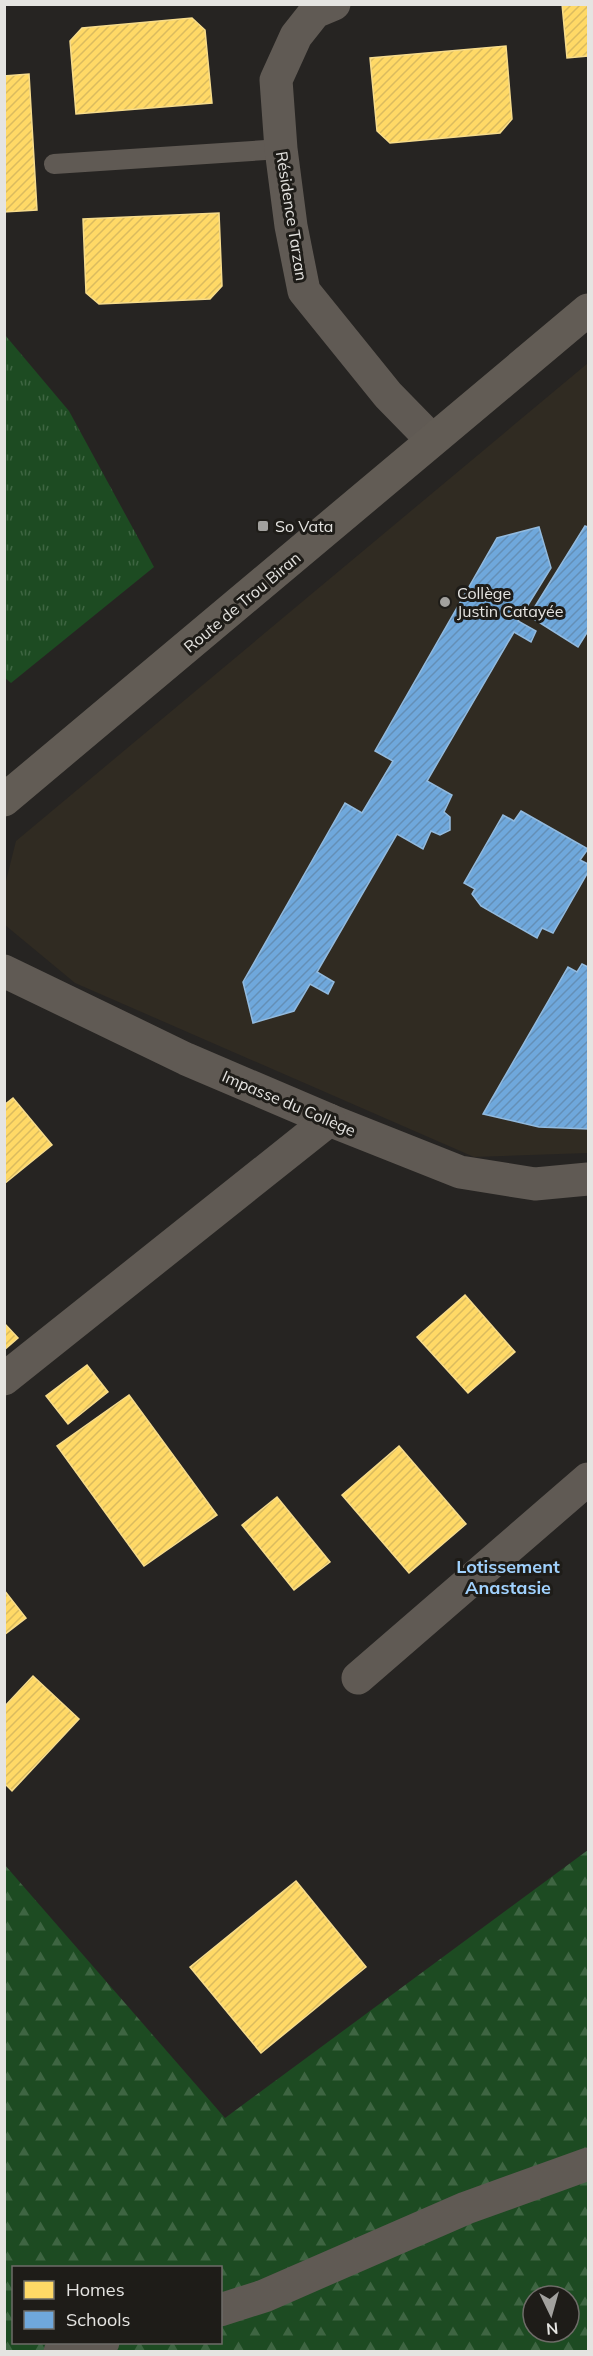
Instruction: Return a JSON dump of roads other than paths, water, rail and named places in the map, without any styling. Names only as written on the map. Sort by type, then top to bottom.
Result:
[{"type":"main road","name":"Route de Trou Biran","points":[[4,800],[432,440],[497,389],[588,310]]},
{"type":"street","name":"Résidence Tarzan","points":[[334,4],[315,12],[296,36],[276,80],[281,148],[291,226],[304,291],[388,395],[432,440]]},
{"type":"street","name":"Impasse du Collège","points":[[4,971],[186,1059],[329,1120],[460,1172],[535,1184],[588,1179]]},
{"type":"street","points":[[4,1380],[329,1120]]},
{"type":"street","points":[[357,1678],[588,1479]]},
{"type":"street","points":[[222,2309],[264,2296],[466,2208],[588,2164]]},
{"type":"street","points":[[60,2352],[98,2344]]},
{"type":"lane","points":[[54,164],[281,148]]},
{"type":"place","name":"So Vata","points":[[263,526]]},
{"type":"place","name":"Collège Justin Catayée","points":[[445,602]]},
{"type":"district","name":"Lotissement Anastasie","points":[[508,1577]]}]
